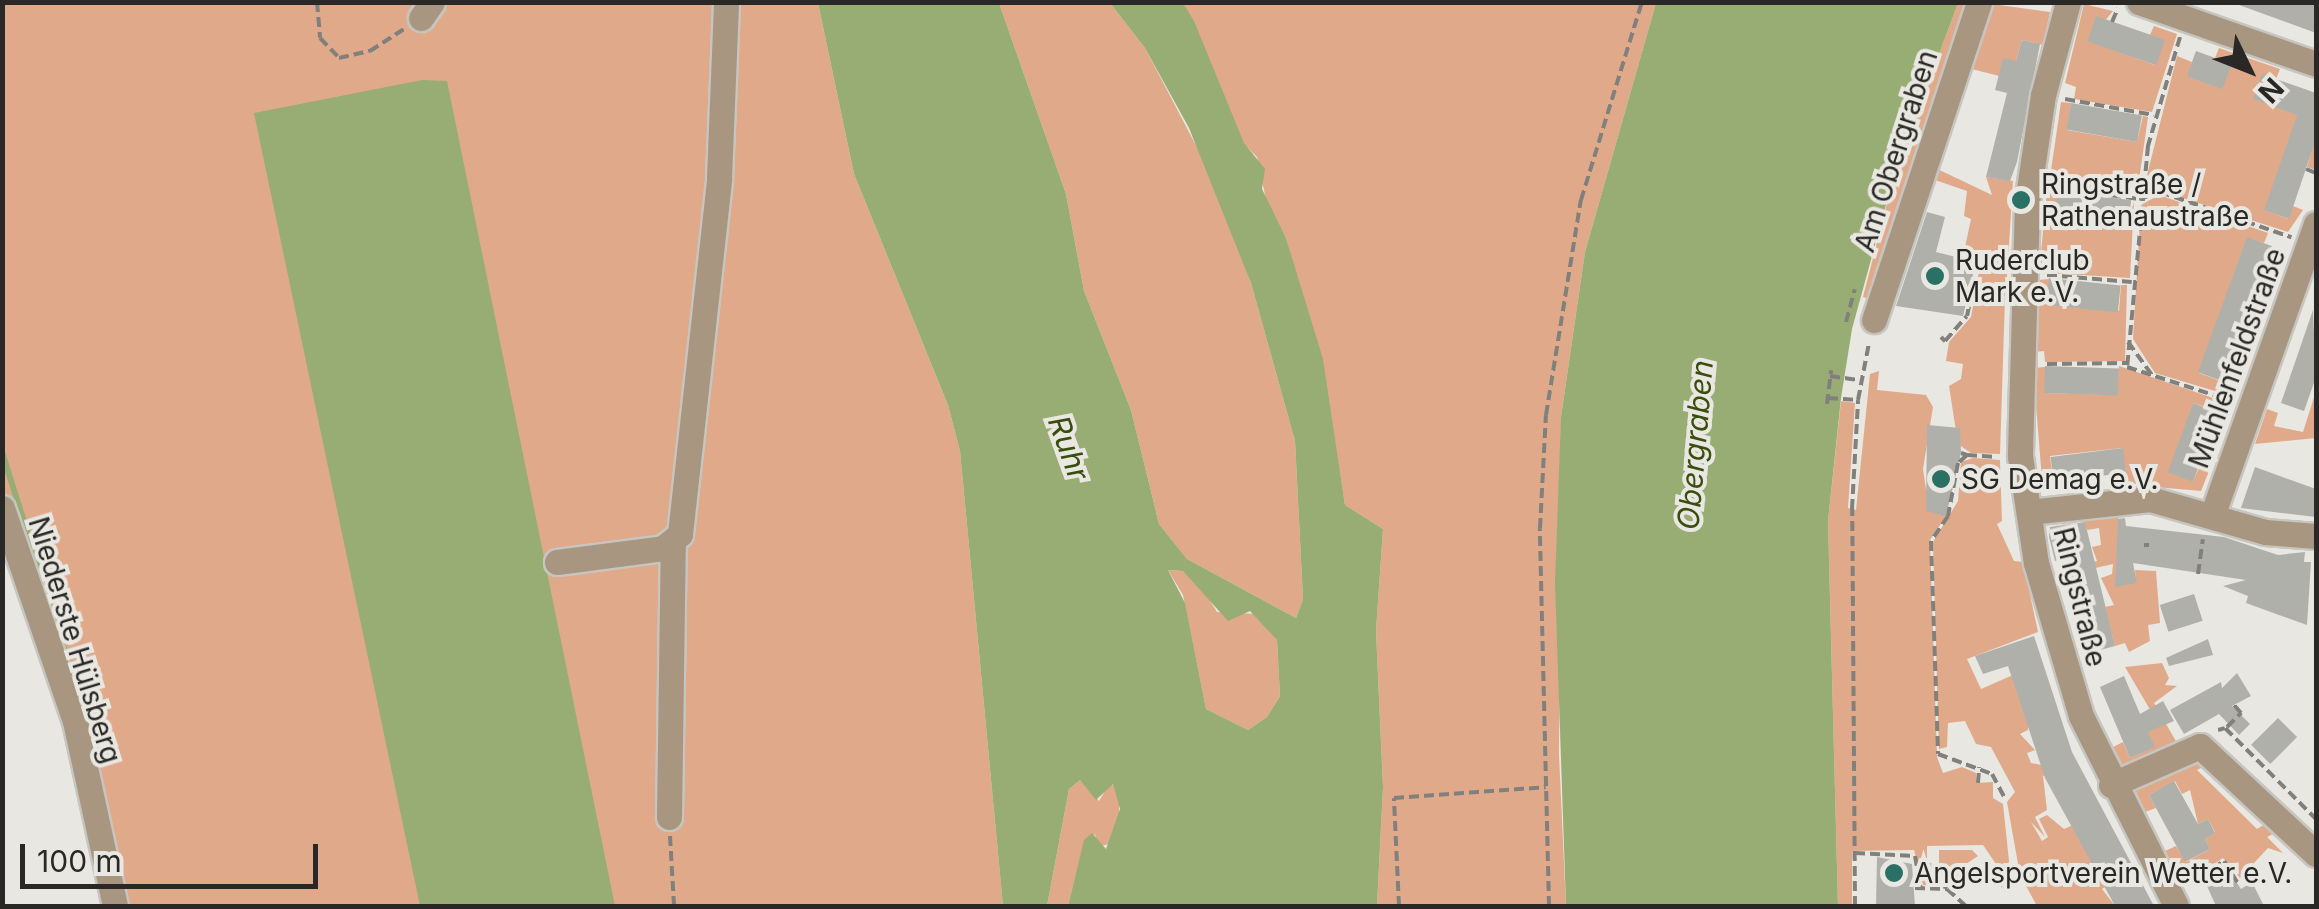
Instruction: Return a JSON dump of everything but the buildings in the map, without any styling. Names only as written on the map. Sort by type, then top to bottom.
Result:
[{"type":"street","points":[[668,817],[673,546],[692,452],[724,116],[726,2]]},
{"type":"street","name":"Am Obergraben","points":[[1874,320],[1979,2]]},
{"type":"street","name":"Ringstraße","points":[[2068,2],[2042,95],[2022,274],[2018,364],[2029,512],[2052,628],[2111,785],[2173,901]]},
{"type":"street","points":[[2140,2],[2316,64]]},
{"type":"street","name":"Mühlenfeldstraße","points":[[2210,512],[2313,234]]},
{"type":"street","points":[[2029,512],[2126,498],[2210,512],[2264,532],[2316,536]]},
{"type":"street","name":"Niederste Hülsberg","points":[[2,508],[75,721],[115,906]]},
{"type":"street","points":[[557,562],[673,546]]},
{"type":"street","points":[[2111,785],[2200,746],[2316,854]]},
{"type":"path","points":[[317,2],[320,38],[339,58],[370,51],[427,10]]},
{"type":"path","points":[[1549,906],[1540,528],[1555,339],[1581,200],[1642,2]]},
{"type":"path","points":[[2112,22],[2120,2]]},
{"type":"path","points":[[2127,364],[2139,200],[2154,116],[2186,19]]},
{"type":"path","points":[[2042,95],[2154,116]]},
{"type":"path","points":[[2306,169],[2316,173]]},
{"type":"path","points":[[2144,177],[2160,192],[2313,234]]},
{"type":"path","points":[[2030,184],[2139,200],[2160,192]]},
{"type":"path","points":[[2022,274],[2132,282]]},
{"type":"path","points":[[1940,337],[1946,341],[1967,316],[1973,288],[2001,294]]},
{"type":"path","points":[[1846,322],[1855,290]]},
{"type":"path","points":[[1855,906],[1851,547],[1858,400],[1874,320]]},
{"type":"path","points":[[2128,342],[2152,375]]},
{"type":"path","points":[[2018,364],[2127,364],[2251,408]]},
{"type":"path","points":[[1858,400],[1828,401],[1831,373],[1861,380]]},
{"type":"path","points":[[2003,457],[1964,454],[1958,462],[1955,492],[1931,546],[1938,754],[1992,774],[2004,797]]},
{"type":"path","points":[[2198,574],[2198,553],[2210,512]]},
{"type":"path","points":[[2200,746],[2241,713],[2234,706]]},
{"type":"path","points":[[2226,728],[2316,819]]},
{"type":"path","points":[[1978,783],[1979,767]]},
{"type":"path","points":[[1399,906],[1394,798],[1505,786],[1546,787]]},
{"type":"path","points":[[668,817],[674,906]]},
{"type":"path","points":[[1855,853],[1916,856],[1918,888],[1940,888],[1967,879]]},
{"type":"path","points":[[2173,901],[2224,861],[2239,885]]},
{"type":"path","points":[[1940,888],[1966,906]]},
{"type":"shaded area","points":[[3,3],[818,3],[854,174],[948,405],[960,451],[1003,906],[125,906],[80,698],[3,508]]},
{"type":"shaded area","points":[[999,3],[1110,3],[1145,48],[1212,176],[1251,283],[1295,441],[1303,599],[1296,618],[1187,559],[1159,524],[1131,410],[1084,291],[1066,194]]},
{"type":"shaded area","points":[[1183,3],[1656,3],[1585,252],[1561,417],[1559,755],[1566,906],[1377,906],[1383,787],[1376,631],[1383,529],[1345,505],[1325,379],[1286,238],[1267,204],[1257,157],[1244,144]]},
{"type":"shaded area","points":[[1958,3],[1973,3],[1875,301],[1863,297],[1895,172]]},
{"type":"shaded area","points":[[1984,3],[2050,12],[2043,45],[2022,40],[2016,61],[1999,76],[1964,67]]},
{"type":"shaded area","points":[[2084,4],[2113,11],[2088,41],[2155,65],[2164,40],[2150,35],[2154,26],[2177,34],[2152,112],[2074,99],[2076,87],[2065,83]]},
{"type":"shaded area","points":[[2219,48],[2280,69],[2276,79],[2262,75],[2254,99],[2316,121],[2316,170],[2307,167],[2312,150],[2265,210],[2288,219],[2293,206],[2303,210],[2288,232],[2164,192],[2147,175],[2177,56],[2192,62],[2188,76],[2222,88],[2231,64],[2215,58]]},
{"type":"shaded area","points":[[2061,102],[2071,103],[2067,130],[2137,142],[2143,116],[2148,117],[2137,194],[2059,186],[2060,175],[2049,184]]},
{"type":"shaded area","points":[[1929,165],[1992,195],[1986,177],[2013,181],[2006,293],[1976,285],[1981,264],[1964,252],[1971,219],[1964,216],[1967,191],[1929,178]]},
{"type":"shaded area","points":[[2047,190],[2058,192],[2055,217],[2126,227],[2134,202],[2130,278],[2048,273],[2048,263],[2040,263]]},
{"type":"shaded area","points":[[2159,195],[2268,233],[2264,243],[2247,238],[2199,373],[2223,382],[2228,368],[2243,374],[2228,395],[2155,373],[2133,339],[2141,205]]},
{"type":"shaded area","points":[[2049,279],[2119,311],[2121,285],[2127,285],[2125,361],[2045,362],[2044,351],[2035,352],[2038,280]]},
{"type":"shaded area","points":[[1976,291],[2005,298],[2000,454],[1971,453],[1958,444],[1949,386],[1961,379],[1963,364],[1946,361],[1949,342],[1971,317]]},
{"type":"shaded area","points":[[2119,366],[2225,402],[2224,429],[2213,427],[2218,411],[2193,403],[2170,473],[2193,481],[2199,468],[2209,471],[2201,491],[2144,486],[2143,473],[2137,472],[2136,484],[2116,486],[2113,475],[2126,473],[2122,448],[2050,456],[2053,481],[2069,480],[2069,491],[2043,492],[2033,368],[2045,367],[2045,393],[2117,395]]},
{"type":"shaded area","points":[[1879,371],[1877,390],[1926,395],[1933,407],[1923,469],[1926,489],[1946,516],[1930,540],[1937,757],[1943,773],[1962,767],[1976,773],[1976,783],[1993,782],[1993,798],[2003,804],[2009,861],[2002,888],[1990,874],[1996,864],[1983,845],[1927,846],[1927,863],[1939,863],[1939,850],[1972,850],[1978,856],[1960,868],[1967,877],[1923,885],[1914,850],[1852,851],[1852,906],[1838,906],[1828,521],[1841,401],[1855,403],[1848,508],[1856,510],[1870,374]]},
{"type":"shaded area","points":[[2316,391],[2316,438],[2255,444],[2267,409],[2278,413],[2274,426],[2303,432]]},
{"type":"shaded area","points":[[1973,458],[2000,460],[2002,521],[1997,524],[2014,561],[2023,562],[2038,632],[1967,659],[1981,689],[2013,675],[2028,718],[2028,730],[2020,734],[2035,750],[2027,753],[2031,763],[2060,768],[2043,776],[2047,810],[2035,817],[2045,837],[2031,822],[2042,841],[2048,837],[2039,819],[2047,815],[2064,829],[2073,825],[2129,871],[2102,889],[2115,906],[2037,906],[2020,875],[2007,802],[2015,792],[1991,747],[1976,744],[1965,721],[1948,723],[1947,747],[1939,749],[1933,542],[1958,501],[1961,462]]},
{"type":"shaded area","points":[[2117,513],[2136,583],[2135,570],[2156,571],[2160,623],[2148,625],[2150,641],[2129,652],[2125,643],[2115,646],[2105,607],[2114,605],[2101,578],[2112,574],[2113,564],[2082,571],[2081,564],[2097,561],[2092,547],[2101,545],[2099,528],[2087,530],[2084,521],[2047,528]]},
{"type":"shaded area","points":[[1168,570],[1183,571],[1200,585],[1217,612],[1257,614],[1277,640],[1280,696],[1267,717],[1248,730],[1206,709],[1183,595]]},
{"type":"shaded area","points":[[2162,663],[2169,678],[2165,685],[2177,686],[2154,703],[2177,743],[2122,766],[2113,747],[2123,742],[2130,758],[2154,747],[2144,723],[2155,718],[2125,667]]},
{"type":"shaded area","points":[[2202,756],[2210,763],[2197,770],[2257,829],[2271,820],[2281,830],[2267,837],[2283,853],[2268,848],[2240,878],[2223,858],[2184,884],[2165,851],[2176,846],[2186,862],[2210,849],[2205,839],[2215,832],[2208,819],[2198,824],[2190,790],[2182,794],[2175,781],[2149,795],[2156,808],[2145,812],[2133,785]]},
{"type":"shaded area","points":[[1080,780],[1099,801],[1110,783],[1119,789],[1119,821],[1112,843],[1098,847],[1095,834],[1081,854],[1068,906],[1047,906],[1069,789]]},
{"type":"water","name":"Ruhr","points":[[818,3],[999,3],[1066,194],[1084,291],[1131,410],[1159,524],[1187,559],[1296,618],[1303,599],[1295,441],[1251,283],[1189,128],[1145,48],[1110,3],[1183,3],[1244,143],[1265,169],[1262,189],[1286,238],[1323,359],[1345,505],[1383,529],[1376,631],[1383,787],[1377,906],[1068,906],[1084,840],[1092,833],[1106,849],[1120,809],[1113,784],[1096,800],[1080,780],[1069,789],[1047,906],[1003,906],[960,451],[948,405],[854,174]],"holes":[[[1168,570],[1183,571],[1228,621],[1250,611],[1277,640],[1280,696],[1267,717],[1248,730],[1206,709],[1185,603]]]},
{"type":"water","name":"Obergraben","points":[[1656,3],[1958,3],[1895,172],[1852,329],[1841,398],[1828,521],[1838,906],[1566,906],[1555,583],[1561,417],[1585,252]]},
{"type":"water","points":[[422,80],[447,81],[615,906],[420,906],[254,113]]},
{"type":"waterway","points":[[2,452],[82,705]]},
{"type":"place","name":"Ringstraße / Rathenaustraße","points":[[2021,200]]},
{"type":"place","name":"Ruderclub Mark e.V.","points":[[1935,276]]},
{"type":"place","name":"SG Demag e.V.","points":[[1941,479]]},
{"type":"place","name":"Angelsportverein Wetter e.V.","points":[[1894,873]]}]
